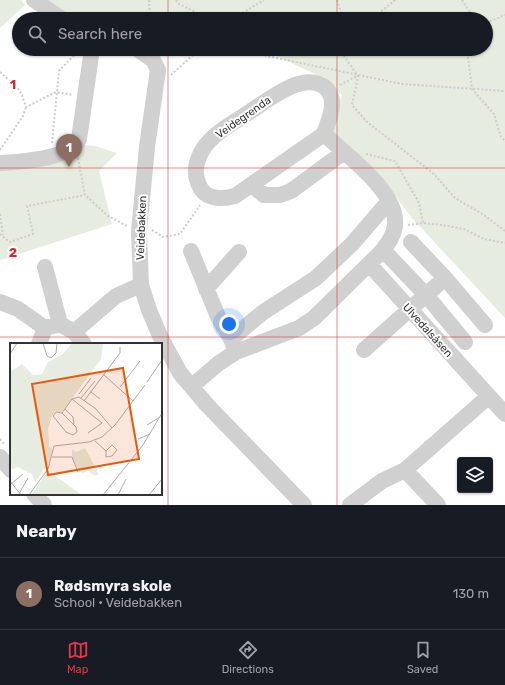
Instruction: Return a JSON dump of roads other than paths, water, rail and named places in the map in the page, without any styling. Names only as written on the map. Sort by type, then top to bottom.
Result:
[{"type":"street","points":[[34,0],[52,12]]},
{"type":"street","points":[[0,163],[20,162],[50,156],[71,149],[76,145],[79,139],[91,56]]},
{"type":"street","name":"Veidebakken","points":[[147,56],[153,60],[158,70],[139,227],[141,285],[149,310],[160,338],[180,372],[206,405],[304,505]]},
{"type":"street","name":"Veidegrenda","points":[[252,185],[235,196],[225,199],[207,194],[202,190],[195,172],[197,161],[204,148],[216,135],[284,89],[306,82],[316,82],[325,86],[329,93],[332,102],[324,134]]},
{"type":"street","points":[[234,346],[299,328],[328,306],[383,250],[391,239],[395,226],[395,216],[390,202],[374,180],[344,152],[324,134],[252,185],[264,195],[280,195],[291,191],[344,152]]},
{"type":"street","points":[[192,386],[219,363],[262,313],[316,278],[352,244],[390,202]]},
{"type":"street","points":[[411,242],[445,278],[485,325]]},
{"type":"street","points":[[383,250],[426,295],[465,342]]},
{"type":"street","points":[[191,251],[219,320],[234,346]]},
{"type":"street","points":[[206,289],[239,252]]},
{"type":"street","name":"Ulvedalsåsen","points":[[369,264],[505,414]]},
{"type":"street","points":[[45,267],[60,324],[79,338],[116,296],[141,285]]},
{"type":"street","points":[[364,350],[445,278]]},
{"type":"street","points":[[0,302],[18,309],[45,328]]},
{"type":"street","points":[[45,328],[60,324]]},
{"type":"street","points":[[39,343],[45,328]]},
{"type":"street","points":[[350,505],[382,481],[405,470],[488,397]]},
{"type":"street","points":[[0,457],[10,469]]},
{"type":"street","points":[[405,470],[438,505]]},
{"type":"street","points":[[35,495],[44,505]]},
{"type":"place","name":"Rødsmyra skole","points":[[69,167]]}]
